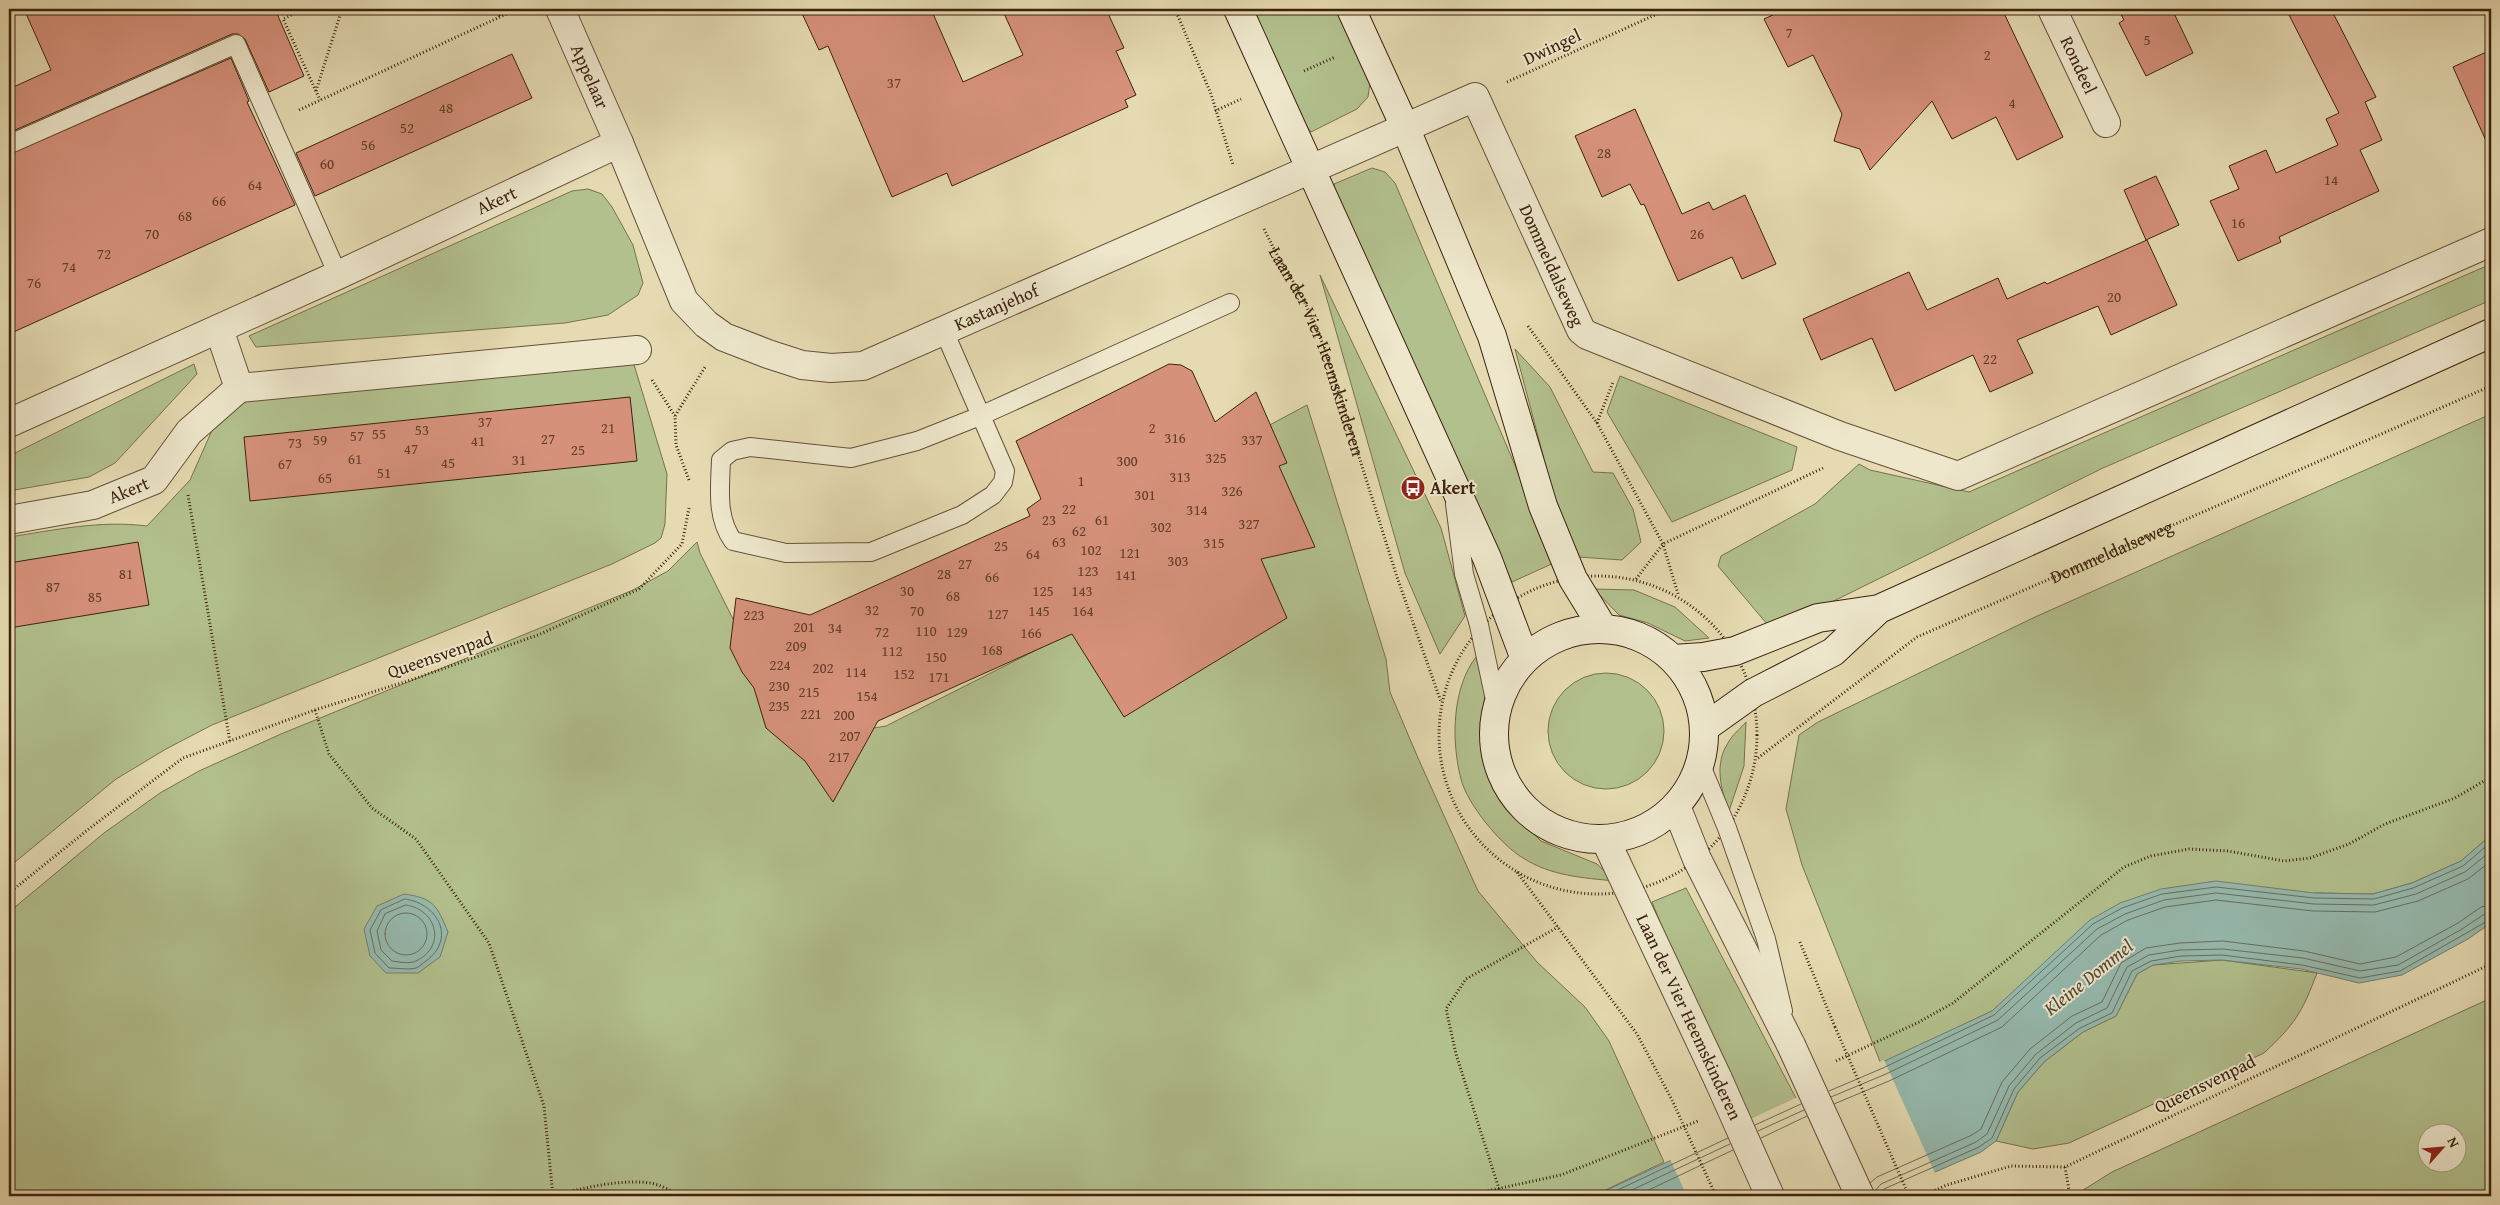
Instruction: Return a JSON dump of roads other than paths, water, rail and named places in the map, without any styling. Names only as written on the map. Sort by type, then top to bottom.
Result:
[{"type":"street","name":"Appelaar","points":[[560,9],[619,143]]},
{"type":"street","points":[[1238,9],[1487,558],[1525,659]]},
{"type":"street","points":[[1351,9],[1405,127],[1492,336],[1544,506],[1574,579],[1603,628]]},
{"type":"street","name":"Rondeel","points":[[2052,9],[2106,123]]},
{"type":"street","name":"Dommeldalseweg","points":[[1405,127],[1475,97],[1581,330],[1587,336],[1840,436],[1958,476],[2491,242]]},
{"type":"street","name":"Kastanjehof","points":[[619,143],[684,301],[706,324],[724,337],[802,365],[831,368],[863,366],[1405,127]]},
{"type":"street","name":"Akert","points":[[9,423],[338,275],[619,143]]},
{"type":"street","points":[[219,329],[239,388],[637,350]]},
{"type":"street","points":[[1673,659],[1702,657],[1735,651],[1818,618],[1879,609],[2491,333]]},
{"type":"street","name":"Akert","points":[[9,520],[93,505],[154,480],[188,432],[239,388]]},
{"type":"street","points":[[1704,728],[1753,693],[1833,652],[1879,609]]},
{"type":"street","points":[[1603,628],[1638,636],[1657,646],[1673,659],[1687,675],[1696,693],[1704,728],[1700,763],[1692,783],[1676,806],[1649,826],[1629,835],[1605,838],[1584,837],[1561,832],[1540,820],[1522,804],[1501,770],[1495,742],[1497,709],[1508,681],[1525,659],[1541,646],[1560,636],[1578,630],[1603,628]]},
{"type":"street","points":[[1676,806],[1697,859],[1792,1046],[1860,1196]]},
{"type":"street","name":"Laan der Vier Heemskinderen","points":[[1605,838],[1718,1079],[1770,1196]]},
{"type":"lane","points":[[9,141],[10,144],[236,44],[338,275]]},
{"type":"lane","points":[[944,331],[980,416],[1005,471],[1003,482],[992,495],[962,515],[871,552],[786,552],[733,541],[725,530],[721,517],[721,460],[732,450],[750,447],[851,458],[917,441],[980,416],[1230,303]]},
{"type":"lane","points":[[1451,479],[1464,574],[1479,625],[1497,709]]},
{"type":"lane","points":[[1700,763],[1727,828],[1766,939],[1792,1046]]},
{"type":"water","name":"Kleine Dommel","points":[[2491,835],[2491,923],[2468,939],[2402,975],[2359,983],[2301,969],[2222,960],[2181,961],[2153,965],[2137,974],[2116,1016],[2083,1032],[2044,1062],[2018,1092],[1996,1141],[1981,1152],[1880,1196],[1594,1196],[1992,1011],[2090,920],[2120,903],[2161,889],[2216,881],[2314,893],[2373,894],[2412,883],[2461,861]]},
{"type":"water","points":[[404,894],[422,898],[433,905],[441,916],[448,932],[440,957],[418,973],[386,973],[370,956],[364,929],[377,906]]},
{"type":"place","name":"Akert","points":[[1413,488]]}]
